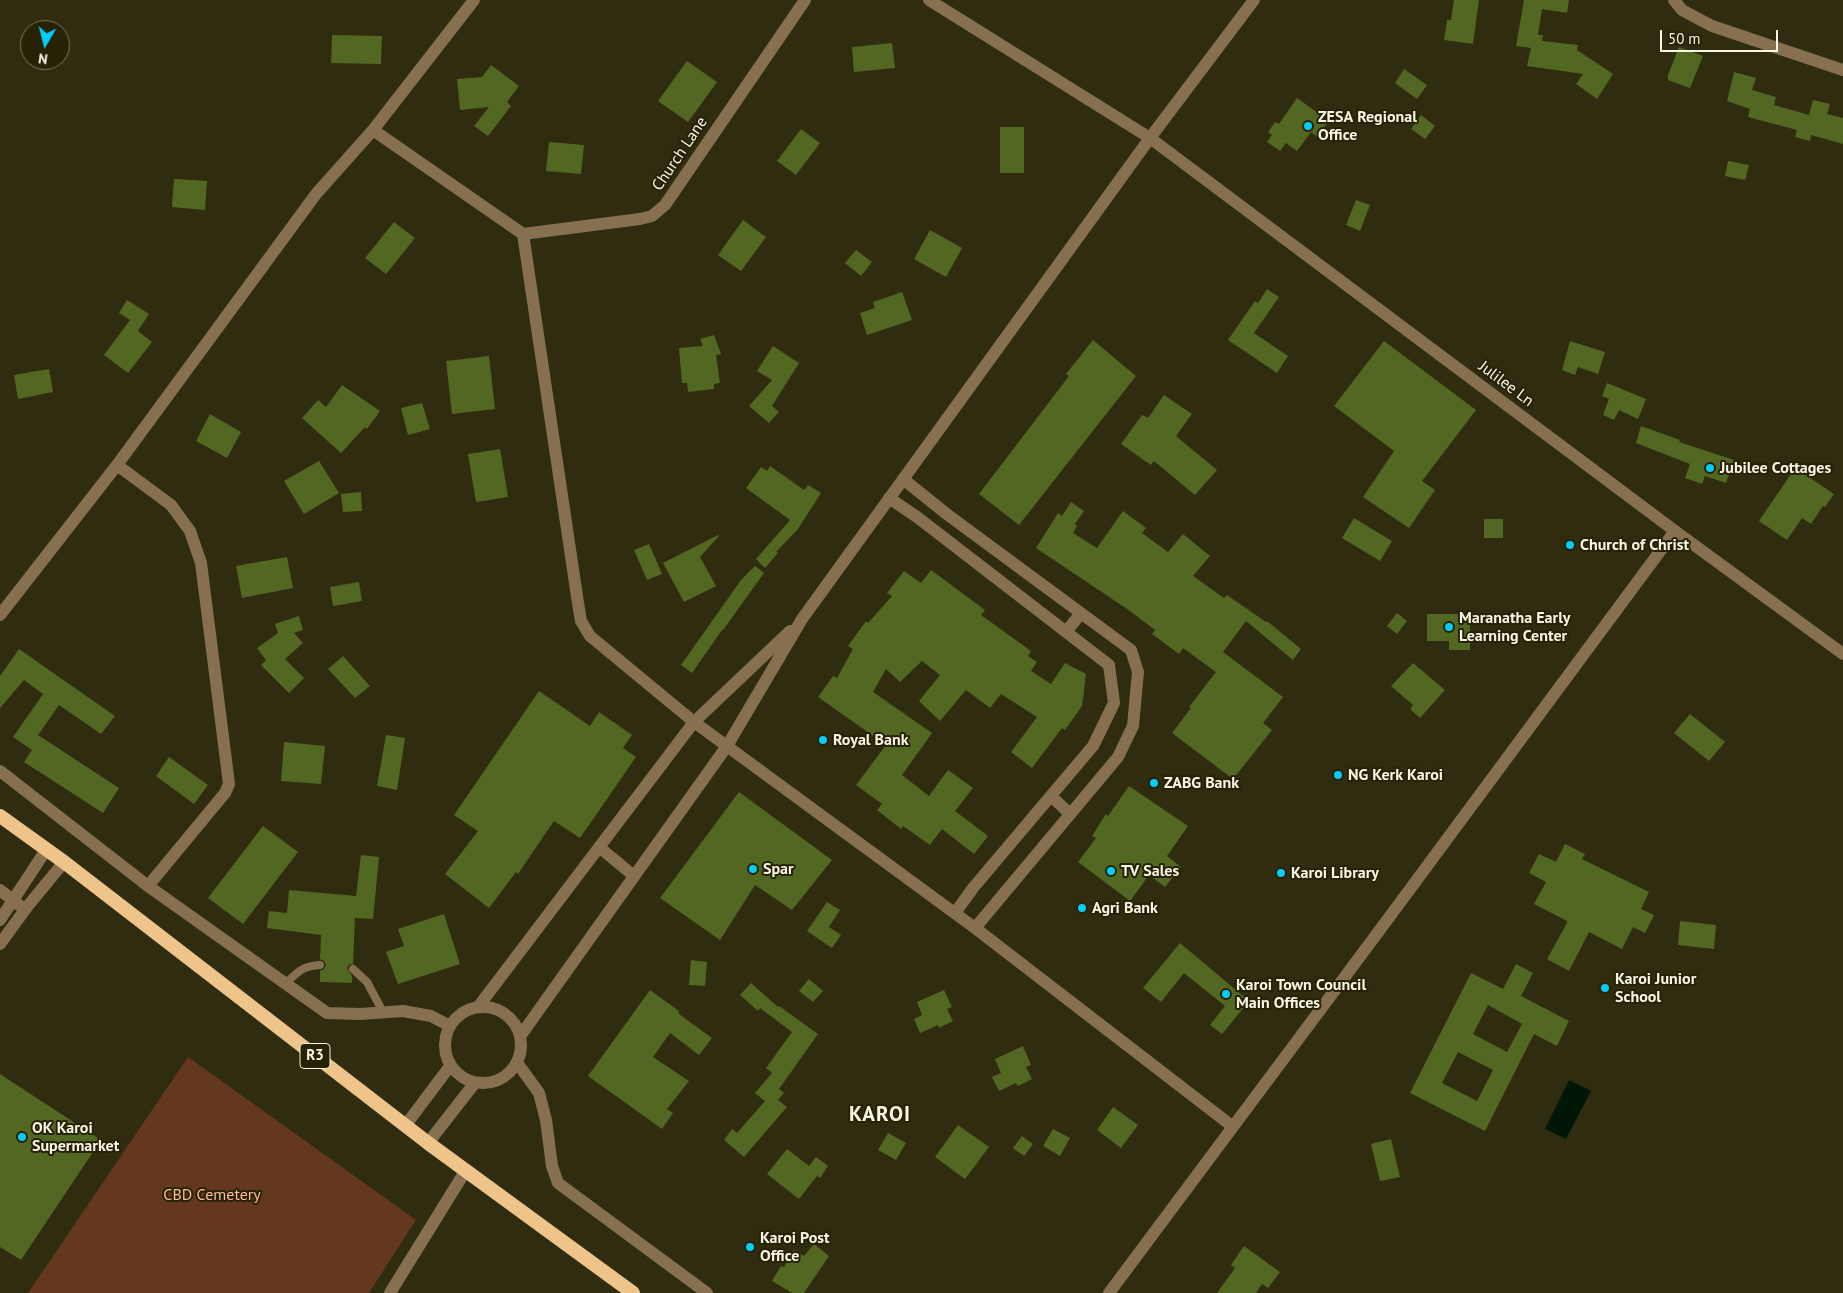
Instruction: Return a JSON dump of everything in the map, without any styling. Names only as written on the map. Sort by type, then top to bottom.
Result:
[{"type":"highway","name":"R3","points":[[0,816],[64,862],[428,1143],[633,1293]]},
{"type":"street","points":[[0,615],[117,465],[316,194],[374,130],[474,0]]},
{"type":"street","name":"Church Lane","points":[[523,234],[652,216],[665,205],[805,0]]},
{"type":"street","name":"Julilee Ln","points":[[929,0],[1150,138],[1675,531],[1843,654]]},
{"type":"street","points":[[521,1034],[727,746],[802,619],[1150,138],[1254,0]]},
{"type":"street","points":[[1674,0],[1682,10],[1712,26],[1843,70]]},
{"type":"street","points":[[374,130],[523,234],[581,621],[590,636],[694,722],[955,913],[1232,1126]]},
{"type":"street","points":[[117,465],[171,504],[190,531],[201,563],[229,784],[226,793],[148,886]]},
{"type":"street","points":[[902,479],[1131,650],[1138,672],[1133,726],[1118,757],[974,928]]},
{"type":"street","points":[[889,498],[917,517],[1109,665],[1114,702],[1093,746],[973,888],[955,913]]},
{"type":"street","points":[[1108,1293],[1675,531]]},
{"type":"street","points":[[1066,632],[1081,613]]},
{"type":"street","points":[[478,1007],[694,722],[802,619]]},
{"type":"street","points":[[0,771],[148,886],[327,1013],[403,1011],[431,1016],[450,1026]]},
{"type":"street","points":[[1051,796],[1070,814]]},
{"type":"street","points":[[599,848],[634,876]]},
{"type":"street","points":[[0,920],[46,850]]},
{"type":"street","points":[[0,944],[25,909],[64,862]]},
{"type":"street","points":[[0,890],[25,909]]},
{"type":"street","points":[[478,1007],[496,1008],[512,1018],[521,1034],[522,1049],[518,1064],[500,1081],[474,1084],[460,1077],[450,1066],[444,1050],[446,1034],[450,1026],[460,1013],[478,1007]]},
{"type":"street","points":[[518,1064],[538,1093],[546,1120],[552,1166],[558,1183],[707,1293]]},
{"type":"street","points":[[406,1126],[450,1066]]},
{"type":"street","points":[[428,1143],[474,1084]]},
{"type":"street","points":[[390,1293],[466,1170]]},
{"type":"lane","points":[[285,984],[298,971],[307,966],[320,964]]},
{"type":"lane","points":[[353,969],[367,982],[383,1012]]},
{"type":"green space","name":"CBD Cemetery","points":[[188,1057],[416,1220],[369,1293],[28,1293]]},
{"type":"shaded area","points":[[1569,1080],[1591,1091],[1566,1139],[1545,1129]]},
{"type":"building","points":[[1454,0],[1479,0],[1473,44],[1444,40],[1447,20],[1451,20]]},
{"type":"building","points":[[1524,0],[1569,0],[1567,13],[1542,9],[1538,35],[1543,35],[1542,41],[1578,45],[1577,50],[1613,74],[1597,99],[1576,84],[1583,74],[1527,66],[1531,48],[1516,46]]},
{"type":"building","points":[[332,35],[382,36],[381,64],[331,63]]},
{"type":"building","points":[[892,43],[895,68],[854,72],[852,47]]},
{"type":"building","points":[[1679,47],[1703,56],[1690,88],[1668,80],[1668,75]]},
{"type":"building","points":[[687,61],[717,82],[688,122],[658,101]]},
{"type":"building","points":[[491,65],[519,86],[507,102],[511,106],[488,136],[474,126],[489,107],[460,110],[457,79],[482,77]]},
{"type":"building","points":[[1404,69],[1427,85],[1417,99],[1395,83]]},
{"type":"building","points":[[1734,72],[1756,78],[1752,90],[1776,97],[1774,105],[1809,115],[1813,100],[1830,104],[1827,114],[1843,118],[1843,144],[1811,135],[1810,141],[1795,137],[1797,130],[1748,117],[1750,109],[1727,101]]},
{"type":"building","name":"ZESA Regional Office","points":[[1297,98],[1329,121],[1317,137],[1311,132],[1297,151],[1286,143],[1280,151],[1267,142],[1272,135],[1268,132],[1275,122],[1279,124]]},
{"type":"building","points":[[1421,115],[1435,126],[1425,139],[1411,129]]},
{"type":"building","points":[[1000,127],[1024,127],[1024,173],[1000,173]]},
{"type":"building","points":[[801,129],[820,143],[796,175],[777,161]]},
{"type":"building","points":[[549,142],[584,145],[581,174],[546,171]]},
{"type":"building","points":[[1728,161],[1749,165],[1745,180],[1725,176]]},
{"type":"building","points":[[174,179],[207,181],[205,210],[172,207]]},
{"type":"building","points":[[1356,200],[1370,205],[1360,231],[1346,225]]},
{"type":"building","points":[[743,220],[766,237],[741,271],[718,255]]},
{"type":"building","points":[[394,222],[415,238],[386,274],[365,258]]},
{"type":"building","points":[[930,230],[962,248],[946,277],[914,259]]},
{"type":"building","points":[[856,250],[872,262],[861,276],[845,263]]},
{"type":"building","points":[[1267,289],[1279,297],[1254,333],[1288,356],[1277,373],[1228,340],[1255,301],[1258,303]]},
{"type":"building","points":[[902,292],[912,320],[867,335],[860,313],[875,308],[873,302]]},
{"type":"building","points":[[127,300],[149,314],[138,331],[152,342],[128,373],[104,355],[130,320],[119,313]]},
{"type":"building","points":[[714,335],[721,354],[716,355],[720,383],[714,384],[714,389],[688,392],[687,383],[682,383],[679,348],[703,346],[700,339]]},
{"type":"building","points":[[1093,340],[1136,376],[1019,525],[979,494],[1069,376],[1066,374]]},
{"type":"building","points":[[1384,341],[1476,410],[1422,481],[1435,490],[1409,528],[1363,497],[1394,451],[1334,406]]},
{"type":"building","points":[[1570,341],[1605,352],[1598,374],[1578,367],[1575,375],[1562,370]]},
{"type":"building","points":[[773,346],[799,363],[772,406],[779,412],[769,423],[749,406],[772,380],[757,371]]},
{"type":"building","points":[[489,356],[495,409],[452,414],[446,361]]},
{"type":"building","points":[[49,369],[53,392],[18,399],[14,375]]},
{"type":"building","points":[[1607,383],[1646,399],[1638,419],[1619,410],[1614,420],[1603,415],[1609,399],[1602,396]]},
{"type":"building","points":[[342,385],[380,411],[367,429],[365,427],[341,453],[302,418],[318,400],[326,407]]},
{"type":"building","points":[[1164,395],[1192,414],[1176,436],[1217,470],[1195,495],[1154,461],[1151,465],[1121,444],[1142,415],[1148,418]]},
{"type":"building","points":[[422,403],[430,429],[408,435],[401,408]]},
{"type":"building","points":[[210,414],[241,432],[227,458],[196,441]]},
{"type":"building","points":[[1641,426],[1680,440],[1679,442],[1734,460],[1726,483],[1705,476],[1702,484],[1685,478],[1690,464],[1636,443]]},
{"type":"building","points":[[500,449],[508,497],[476,502],[468,454]]},
{"type":"building","points":[[319,461],[339,493],[304,514],[284,481]]},
{"type":"building","points":[[770,466],[804,490],[808,485],[821,493],[798,529],[776,552],[778,553],[765,568],[756,559],[790,520],[746,488],[761,467],[767,471]]},
{"type":"building","points":[[1795,468],[1834,494],[1811,524],[1802,518],[1787,540],[1759,521]]},
{"type":"building","points":[[361,492],[362,511],[343,512],[341,494]]},
{"type":"building","points":[[1071,502],[1084,511],[1075,524],[1077,526],[1073,533],[1097,548],[1123,511],[1146,528],[1142,533],[1168,552],[1183,534],[1210,556],[1193,576],[1224,598],[1227,595],[1267,621],[1301,649],[1293,660],[1246,621],[1223,652],[1283,697],[1263,723],[1272,730],[1233,779],[1172,733],[1216,672],[1183,648],[1179,654],[1152,634],[1155,630],[1130,611],[1036,548],[1058,513],[1062,516]]},
{"type":"building","points":[[1354,518],[1392,541],[1380,561],[1342,538]]},
{"type":"building","points":[[1484,519],[1503,519],[1503,538],[1484,538]]},
{"type":"building","points":[[718,535],[700,557],[716,586],[684,602],[663,563]]},
{"type":"building","points":[[649,544],[662,574],[647,580],[634,550]]},
{"type":"building","points":[[287,557],[293,588],[242,598],[236,566]]},
{"type":"building","points":[[755,566],[764,573],[692,673],[681,665],[741,580]]},
{"type":"building","points":[[931,570],[985,610],[981,615],[1031,651],[1028,656],[1037,662],[1031,671],[1051,684],[1065,663],[1086,674],[1082,706],[1065,730],[1062,728],[1032,768],[1011,752],[1037,717],[1001,694],[990,708],[966,690],[940,721],[919,701],[940,675],[922,661],[900,682],[886,669],[873,692],[932,733],[902,775],[929,796],[948,770],[973,788],[955,811],[988,836],[974,854],[942,829],[930,845],[903,826],[901,829],[877,810],[882,804],[856,785],[886,745],[818,697],[833,676],[837,678],[853,649],[848,646],[866,621],[868,623],[892,596],[887,593],[904,571],[921,583]]},
{"type":"building","points":[[359,582],[362,601],[333,606],[330,587]]},
{"type":"building","points":[[1397,613],[1407,621],[1397,634],[1387,626]]},
{"type":"building","name":"Maranatha Early Learning Center","points":[[1427,614],[1470,614],[1470,650],[1449,650],[1449,641],[1427,641]]},
{"type":"building","points":[[299,616],[303,630],[294,633],[303,643],[285,659],[304,678],[289,693],[261,665],[266,660],[257,648],[278,633],[275,624]]},
{"type":"building","points":[[19,649],[115,716],[101,734],[59,705],[38,735],[119,788],[103,813],[24,762],[32,750],[13,737],[43,694],[24,680],[0,708],[0,676]]},
{"type":"building","points":[[343,656],[370,686],[355,698],[328,669]]},
{"type":"building","points":[[1413,663],[1445,690],[1420,718],[1410,709],[1413,705],[1391,686]]},
{"type":"building","points":[[539,691],[590,726],[599,712],[632,735],[623,748],[636,757],[580,838],[554,821],[518,874],[516,872],[489,908],[445,874],[478,831],[454,815]]},
{"type":"building","points":[[1690,714],[1725,742],[1709,761],[1674,733]]},
{"type":"building","points":[[386,735],[405,738],[397,790],[377,786]]},
{"type":"building","points":[[284,742],[325,746],[321,784],[281,781]]},
{"type":"building","points":[[169,757],[208,785],[194,804],[156,776]]},
{"type":"building","points":[[1129,786],[1188,826],[1167,856],[1181,867],[1165,887],[1149,875],[1130,901],[1078,862],[1096,838],[1092,836],[1106,814],[1108,816]]},
{"type":"building","name":"Spar","points":[[739,792],[832,860],[792,910],[755,885],[720,940],[660,898]]},
{"type":"building","points":[[263,826],[298,852],[243,924],[208,898]]},
{"type":"building","points":[[1565,844],[1585,854],[1582,859],[1649,892],[1641,909],[1654,915],[1645,933],[1633,927],[1622,949],[1589,932],[1569,971],[1547,959],[1567,921],[1534,904],[1546,882],[1529,873],[1539,854],[1556,862]]},
{"type":"building","points":[[361,855],[379,857],[373,919],[355,918],[353,964],[347,968],[352,976],[352,983],[320,982],[320,971],[326,965],[320,959],[321,935],[267,928],[269,911],[287,913],[289,890],[356,896]]},
{"type":"building","points":[[827,902],[840,910],[829,927],[841,935],[832,948],[807,931]]},
{"type":"building","points":[[444,914],[460,964],[398,984],[386,952],[404,946],[398,929]]},
{"type":"building","points":[[1680,921],[1716,925],[1714,949],[1678,945]]},
{"type":"building","name":"Karoi Town Council Main Offices","points":[[1180,943],[1249,1001],[1222,1034],[1210,1025],[1225,1006],[1184,973],[1161,1002],[1143,988]]},
{"type":"building","points":[[691,960],[707,962],[705,986],[689,985]]},
{"type":"building","points":[[1516,964],[1533,973],[1521,996],[1569,1021],[1557,1046],[1534,1034],[1485,1131],[1410,1093],[1471,973],[1503,989]],"holes":[[[1488,1005],[1522,1024],[1507,1052],[1473,1034]],[[1458,1052],[1493,1070],[1477,1101],[1442,1083]]]},
{"type":"building","points":[[809,979],[823,991],[813,1002],[799,991]]},
{"type":"building","points":[[751,983],[778,1007],[818,1034],[779,1089],[784,1093],[778,1100],[787,1107],[744,1157],[724,1140],[732,1129],[737,1133],[765,1101],[755,1093],[772,1073],[766,1068],[792,1032],[760,1008],[758,1011],[740,995]]},
{"type":"building","points":[[650,990],[712,1038],[699,1055],[670,1033],[653,1057],[689,1081],[667,1109],[673,1113],[662,1129],[588,1076]]},
{"type":"building","points":[[944,990],[952,1007],[947,1009],[953,1021],[939,1028],[938,1025],[920,1033],[914,1019],[922,1015],[917,1002]]},
{"type":"building","points":[[1023,1046],[1031,1065],[1026,1067],[1032,1079],[1018,1086],[1016,1083],[999,1091],[992,1077],[1001,1073],[995,1059]]},
{"type":"building","points":[[0,1074],[101,1140],[21,1260],[0,1247]]},
{"type":"building","points":[[1113,1107],[1138,1125],[1121,1148],[1097,1130]]},
{"type":"building","points":[[958,1125],[989,1147],[965,1179],[935,1157]]},
{"type":"building","points":[[1053,1129],[1070,1138],[1060,1156],[1043,1146]]},
{"type":"building","points":[[888,1133],[906,1143],[896,1160],[878,1150]]},
{"type":"building","points":[[1022,1136],[1033,1144],[1024,1156],[1013,1148]]},
{"type":"building","points":[[1391,1139],[1400,1177],[1380,1181],[1371,1144]]},
{"type":"building","points":[[787,1149],[809,1166],[816,1157],[828,1166],[820,1178],[817,1176],[799,1199],[767,1174]]},
{"type":"building","points":[[814,1244],[829,1256],[804,1293],[792,1293],[772,1281],[781,1266],[784,1267],[794,1250],[804,1256]]},
{"type":"building","points":[[1244,1246],[1280,1272],[1268,1288],[1262,1284],[1256,1293],[1217,1293],[1235,1268],[1231,1265]]},
{"type":"place","name":"ZESA Regional Office","points":[[1308,126]]},
{"type":"place","name":"Jubilee Cottages","points":[[1710,468]]},
{"type":"place","name":"Church of Christ","points":[[1570,545]]},
{"type":"place","name":"Maranatha Early Learning Center","points":[[1449,627]]},
{"type":"place","name":"Royal Bank","points":[[823,740]]},
{"type":"place","name":"NG Kerk Karoi","points":[[1338,775]]},
{"type":"place","name":"ZABG Bank","points":[[1154,783]]},
{"type":"place","name":"Spar","points":[[753,869]]},
{"type":"place","name":"TV Sales","points":[[1111,871]]},
{"type":"place","name":"Karoi Library","points":[[1281,873]]},
{"type":"place","name":"Agri Bank","points":[[1082,908]]},
{"type":"place","name":"Karoi Junior School","points":[[1605,988]]},
{"type":"place","name":"Karoi Town Council Main Offices","points":[[1226,994]]},
{"type":"place","name":"OK Karoi Supermarket","points":[[22,1137]]},
{"type":"place","name":"Karoi Post Office","points":[[750,1247]]},
{"type":"district","name":"KAROI","points":[[880,1115]]}]
